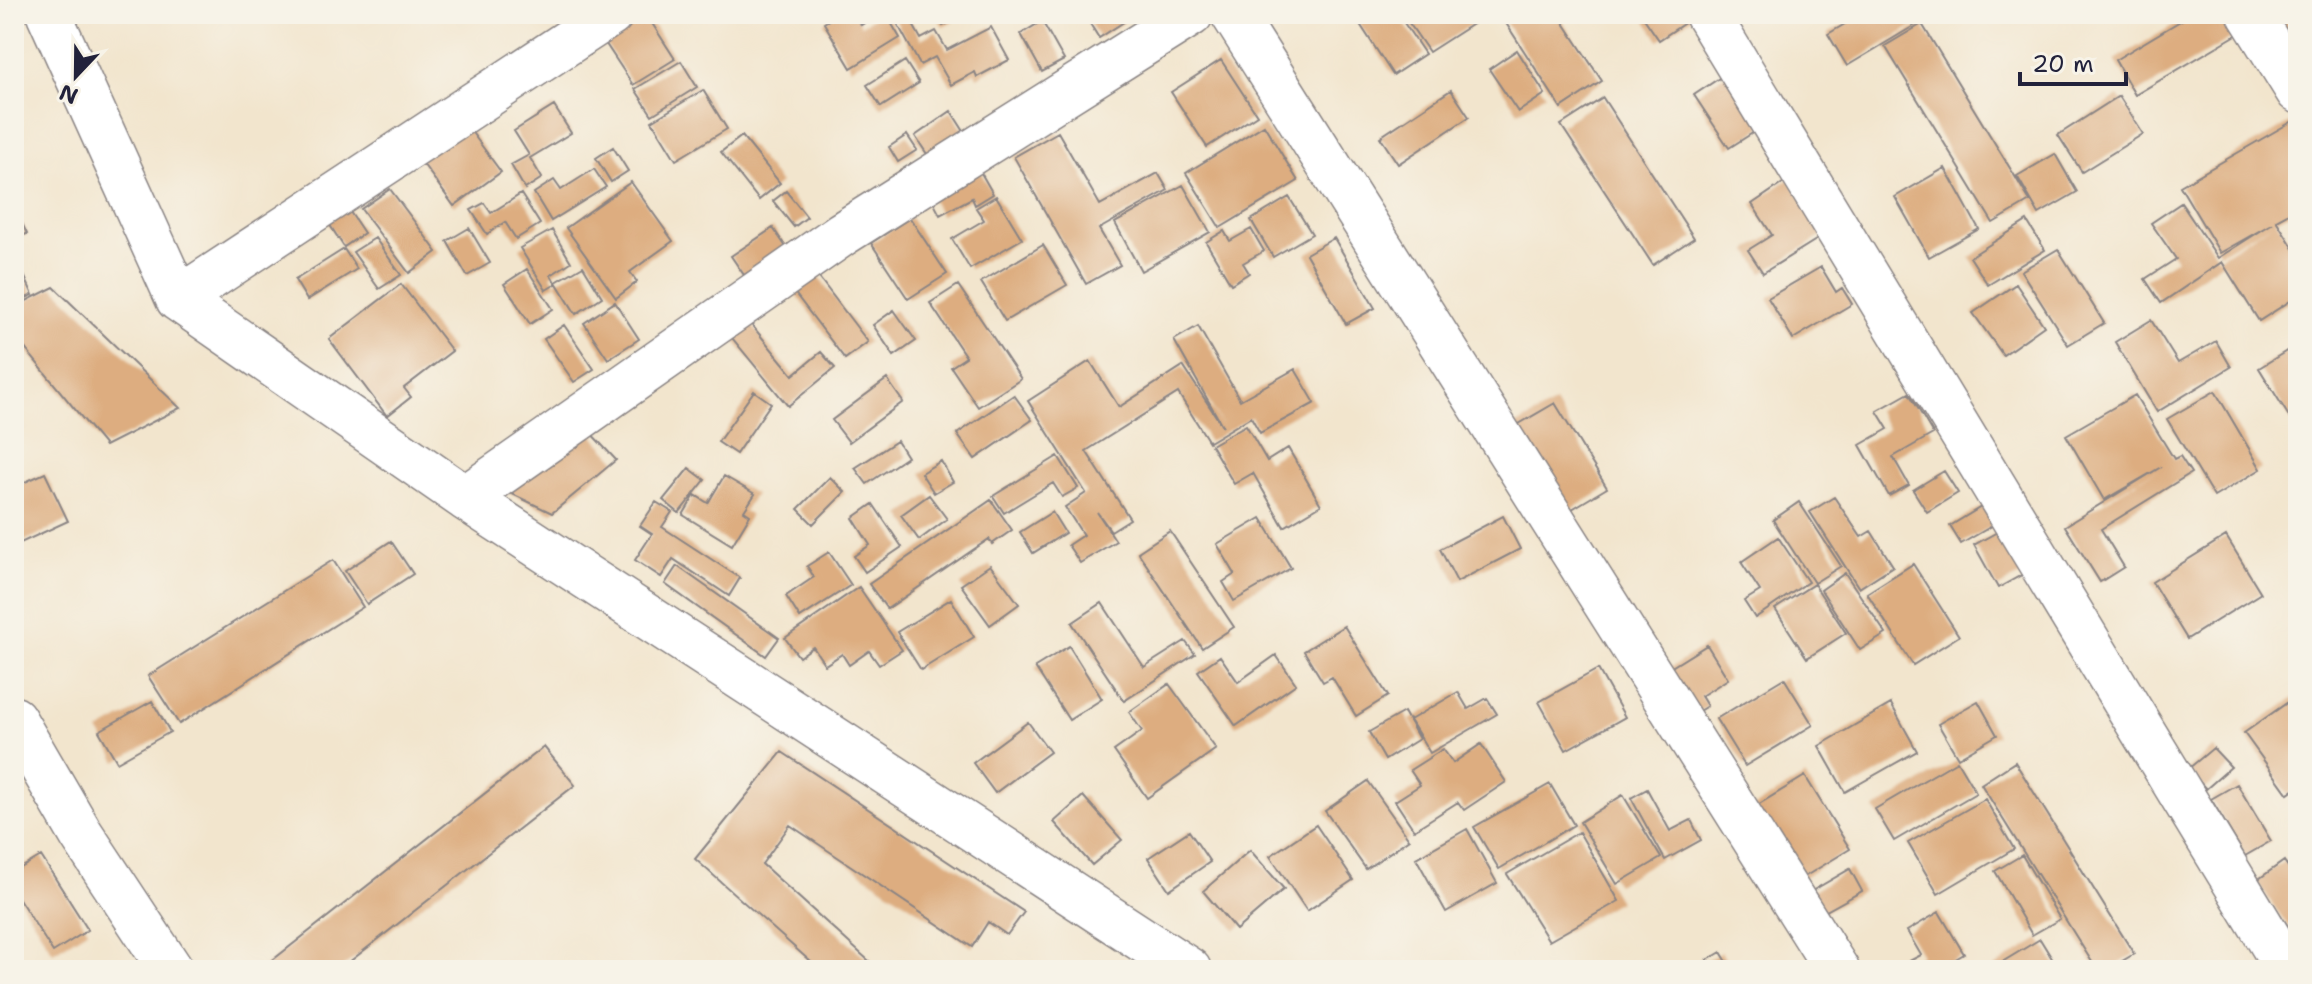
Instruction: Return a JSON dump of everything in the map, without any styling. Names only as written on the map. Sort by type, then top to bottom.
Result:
[{"type":"street","points":[[49,14],[178,299],[465,498],[1189,970]]},
{"type":"street","points":[[178,299],[611,14]]},
{"type":"street","points":[[465,498],[842,234],[1191,14]]},
{"type":"street","points":[[1233,14],[1837,970]]},
{"type":"street","points":[[1707,14],[2288,970]]},
{"type":"street","points":[[2250,14],[2298,91]]},
{"type":"street","points":[[14,719],[81,834],[171,970]]},
{"type":"building","points":[[646,14],[675,59],[633,85],[602,38]]},
{"type":"building","points":[[838,14],[855,14],[861,25],[879,14],[886,14],[900,38],[851,68],[824,23]]},
{"type":"building","points":[[892,14],[907,14],[921,39],[936,31],[947,50],[991,27],[1009,60],[977,77],[975,72],[951,85],[935,57],[920,65]]},
{"type":"building","points":[[936,14],[966,14],[943,26]]},
{"type":"building","points":[[1084,14],[1136,14],[1099,38]]},
{"type":"building","points":[[1356,14],[1398,14],[1425,54],[1393,75]]},
{"type":"building","points":[[1416,14],[1488,14],[1429,52],[1407,20]]},
{"type":"building","points":[[1500,14],[1558,14],[1602,81],[1561,108]]},
{"type":"building","points":[[1641,14],[1689,14],[1692,18],[1659,40]]},
{"type":"building","points":[[1862,14],[1918,14],[1922,21],[1847,66],[1828,34]]},
{"type":"building","points":[[2192,14],[2227,14],[2238,34],[2135,95],[2115,60]]},
{"type":"building","points":[[2272,14],[2298,14],[2298,37],[2288,42]]},
{"type":"building","points":[[1042,21],[1064,60],[1042,72],[1021,34]]},
{"type":"building","points":[[1922,24],[2030,201],[1993,223],[1885,46]]},
{"type":"building","points":[[1517,50],[1545,94],[1518,112],[1489,69]]},
{"type":"building","points":[[1221,60],[1257,115],[1207,147],[1171,92]]},
{"type":"building","points":[[681,61],[697,87],[652,115],[635,89]]},
{"type":"building","points":[[905,61],[919,83],[881,107],[867,85]]},
{"type":"building","points":[[1727,73],[1762,127],[1729,148],[1694,95]]},
{"type":"building","points":[[703,90],[727,129],[676,160],[652,121]]},
{"type":"building","points":[[1451,90],[1469,117],[1398,164],[1380,137]]},
{"type":"building","points":[[2119,96],[2143,134],[2082,172],[2058,135]]},
{"type":"building","points":[[1603,98],[1694,238],[1653,265],[1561,125]]},
{"type":"building","points":[[554,106],[571,133],[530,158],[542,178],[525,189],[511,165],[529,155],[514,131]]},
{"type":"building","points":[[951,111],[965,133],[929,157],[915,136]]},
{"type":"building","points":[[2293,121],[2298,129],[2298,208],[2276,220],[2298,255],[2298,296],[2259,321],[2222,262],[2161,303],[2145,279],[2176,259],[2151,223],[2181,203],[2218,258],[2273,223],[2220,253],[2180,186]]},
{"type":"building","points":[[465,123],[501,172],[454,206],[418,157]]},
{"type":"building","points":[[1264,125],[1298,181],[1220,228],[1186,173]]},
{"type":"building","points":[[1058,132],[1100,205],[1158,173],[1168,190],[1099,229],[1120,265],[1086,284],[1014,157]]},
{"type":"building","points":[[907,135],[917,150],[898,162],[889,147]]},
{"type":"building","points":[[742,136],[780,183],[759,200],[721,152]]},
{"type":"building","points":[[613,147],[628,171],[611,182],[596,158]]},
{"type":"building","points":[[2055,154],[2077,192],[2039,214],[2017,176]]},
{"type":"building","points":[[976,164],[993,194],[975,205],[972,198],[940,215],[927,190]]},
{"type":"building","points":[[1945,168],[1979,229],[1929,257],[1895,197]]},
{"type":"building","points":[[594,169],[606,187],[551,221],[534,193],[554,180],[561,190]]},
{"type":"building","points":[[1789,179],[1824,235],[1763,273],[1748,250],[1772,235],[1752,204]]},
{"type":"building","points":[[631,182],[673,241],[630,272],[637,282],[616,298],[566,228]]},
{"type":"building","points":[[1183,185],[1210,232],[1141,271],[1115,223]]},
{"type":"building","points":[[390,189],[437,252],[409,273],[361,209]]},
{"type":"building","points":[[786,191],[807,217],[794,227],[773,201]]},
{"type":"building","points":[[521,194],[540,224],[516,239],[505,222],[487,234],[471,210],[484,203],[491,213]]},
{"type":"building","points":[[996,196],[1022,239],[970,269],[952,239],[984,220],[976,208]]},
{"type":"building","points":[[1289,197],[1312,234],[1273,257],[1251,220]]},
{"type":"building","points":[[14,206],[27,234],[14,239]]},
{"type":"building","points":[[346,206],[364,233],[344,247],[326,219]]},
{"type":"building","points":[[910,218],[947,274],[908,299],[871,243]]},
{"type":"building","points":[[2027,221],[2045,250],[1988,285],[1970,257]]},
{"type":"building","points":[[469,228],[490,263],[467,276],[447,241]]},
{"type":"building","points":[[773,228],[786,247],[744,275],[731,256]]},
{"type":"building","points":[[1251,229],[1264,251],[1243,263],[1249,273],[1231,284],[1206,242],[1224,231],[1230,241]]},
{"type":"building","points":[[552,230],[571,262],[551,275],[556,284],[546,290],[520,248]]},
{"type":"building","points":[[375,238],[401,275],[379,289],[353,252]]},
{"type":"building","points":[[1334,238],[1375,308],[1346,324],[1306,254]]},
{"type":"building","points":[[1043,245],[1067,285],[1005,321],[981,282]]},
{"type":"building","points":[[344,249],[357,269],[307,300],[295,280]]},
{"type":"building","points":[[2058,249],[2104,323],[2068,345],[2021,271]]},
{"type":"building","points":[[14,253],[33,295],[14,303]]},
{"type":"building","points":[[583,266],[602,297],[576,314],[556,282]]},
{"type":"building","points":[[1821,267],[1836,292],[1842,288],[1852,304],[1793,339],[1768,298]]},
{"type":"building","points":[[527,269],[553,309],[530,324],[504,284]]},
{"type":"building","points":[[817,275],[868,342],[845,359],[794,292]]},
{"type":"building","points":[[401,284],[452,351],[404,388],[411,397],[387,416],[329,339]]},
{"type":"building","points":[[2016,284],[2044,326],[2003,355],[1973,313]]},
{"type":"building","points":[[958,285],[1021,379],[978,407],[951,367],[966,357],[930,303]]},
{"type":"building","points":[[54,287],[180,408],[105,446],[14,335],[14,307]]},
{"type":"building","points":[[615,302],[639,339],[608,359],[584,323]]},
{"type":"building","points":[[894,310],[916,341],[894,356],[873,325]]},
{"type":"building","points":[[2151,320],[2178,363],[2216,341],[2231,367],[2157,412],[2115,342]]},
{"type":"building","points":[[750,323],[793,375],[821,352],[835,368],[788,406],[732,338]]},
{"type":"building","points":[[564,325],[594,369],[574,382],[544,339]]},
{"type":"building","points":[[1198,326],[1240,400],[1295,369],[1315,403],[1260,433],[1251,417],[1209,442],[1178,393],[1086,451],[1130,519],[1111,531],[1097,512],[1116,541],[1080,563],[1068,545],[1083,535],[1065,507],[1086,493],[1028,401],[1090,361],[1119,407],[1183,366],[1223,427],[1174,340]]},
{"type":"building","points":[[2298,344],[2298,431],[2259,368]]},
{"type":"building","points":[[887,379],[903,402],[849,442],[832,420]]},
{"type":"building","points":[[754,391],[771,403],[736,454],[718,442]]},
{"type":"building","points":[[2215,391],[2261,469],[2214,497],[2167,419]]},
{"type":"building","points":[[1909,393],[1933,434],[1893,457],[1909,485],[1889,496],[1860,445],[1888,429],[1877,411]]},
{"type":"building","points":[[1014,395],[1032,420],[975,459],[957,434]]},
{"type":"building","points":[[2135,395],[2174,459],[2180,456],[2191,473],[2101,529],[2124,567],[2100,582],[2065,526],[2161,467],[2104,500],[2066,435]]},
{"type":"building","points":[[1555,403],[1607,488],[1567,512],[1512,428]]},
{"type":"building","points":[[1246,425],[1267,461],[1288,448],[1321,505],[1284,527],[1253,473],[1234,484],[1211,445]]},
{"type":"building","points":[[587,429],[616,460],[552,513],[506,491]]},
{"type":"building","points":[[897,441],[907,457],[867,484],[855,468]]},
{"type":"building","points":[[1058,456],[1078,488],[1062,497],[1053,483],[1004,513],[993,496]]},
{"type":"building","points":[[941,461],[953,482],[934,493],[921,473]]},
{"type":"building","points":[[689,468],[705,480],[679,513],[663,500]]},
{"type":"building","points":[[1944,471],[1958,493],[1927,512],[1913,490]]},
{"type":"building","points":[[45,473],[68,521],[14,546],[14,487]]},
{"type":"building","points":[[724,476],[755,494],[744,511],[750,515],[732,545],[683,515],[695,495],[708,503]]},
{"type":"building","points":[[830,477],[845,492],[813,524],[798,509]]},
{"type":"building","points":[[929,495],[947,519],[919,540],[901,515]]},
{"type":"building","points":[[1834,497],[1861,537],[1871,531],[1893,566],[1859,588],[1810,512]]},
{"type":"building","points":[[991,500],[1012,530],[992,544],[989,539],[887,609],[869,584]]},
{"type":"building","points":[[656,502],[672,512],[662,527],[740,578],[729,596],[673,559],[661,577],[635,560],[652,534],[640,526]]},
{"type":"building","points":[[1799,502],[1841,566],[1814,583],[1773,520]]},
{"type":"building","points":[[873,504],[902,547],[865,572],[854,556],[870,545],[853,518]]},
{"type":"building","points":[[1986,504],[1997,523],[1961,544],[1950,526]]},
{"type":"building","points":[[1052,512],[1065,533],[1033,553],[1020,532]]},
{"type":"building","points":[[1503,516],[1520,549],[1457,582],[1440,549]]},
{"type":"building","points":[[1261,518],[1291,568],[1234,601],[1223,582],[1235,574],[1217,544]]},
{"type":"building","points":[[2001,530],[2025,573],[1998,588],[1974,545]]},
{"type":"building","points":[[1170,531],[1234,627],[1202,648],[1138,552]]},
{"type":"building","points":[[2226,536],[2261,593],[2187,639],[2152,582]]},
{"type":"building","points":[[1778,537],[1808,582],[1755,618],[1744,601],[1760,591],[1741,562]]},
{"type":"building","points":[[391,541],[413,574],[367,604],[345,571]]},
{"type":"building","points":[[829,552],[851,585],[800,618],[786,596],[814,577],[807,566]]},
{"type":"building","points":[[333,560],[363,607],[179,724],[148,676]]},
{"type":"building","points":[[1913,564],[1959,636],[1913,665],[1867,593]]},
{"type":"building","points":[[990,565],[1019,604],[990,625],[961,585]]},
{"type":"building","points":[[677,566],[779,638],[766,656],[665,584]]},
{"type":"building","points":[[1845,573],[1886,634],[1860,650],[1821,590]]},
{"type":"building","points":[[1814,584],[1846,633],[1807,658],[1775,609]]},
{"type":"building","points":[[859,587],[902,650],[879,665],[869,651],[849,665],[842,654],[825,665],[813,647],[799,657],[785,638]]},
{"type":"building","points":[[951,599],[974,637],[921,670],[897,632]]},
{"type":"building","points":[[1102,603],[1144,667],[1185,641],[1195,654],[1124,701],[1072,623]]},
{"type":"building","points":[[1344,626],[1388,696],[1356,716],[1332,677],[1323,682],[1304,651]]},
{"type":"building","points":[[1707,645],[1728,679],[1701,696],[1707,706],[1689,717],[1662,673]]},
{"type":"building","points":[[1069,646],[1102,699],[1069,720],[1035,667]]},
{"type":"building","points":[[1276,655],[1296,684],[1236,726],[1198,671],[1220,656],[1238,682]]},
{"type":"building","points":[[1598,669],[1625,717],[1566,750],[1539,702]]},
{"type":"building","points":[[1784,678],[1813,725],[1745,766],[1716,719]]},
{"type":"building","points":[[1169,684],[1216,749],[1147,798],[1114,751],[1142,731],[1129,712]]},
{"type":"building","points":[[1458,692],[1468,709],[1487,698],[1497,714],[1430,753],[1410,720]]},
{"type":"building","points":[[2298,695],[2298,787],[2288,794],[2244,733]]},
{"type":"building","points":[[152,701],[170,732],[117,762],[99,731]]},
{"type":"building","points":[[1978,701],[1997,735],[1958,758],[1938,724]]},
{"type":"building","points":[[1891,704],[1917,751],[1845,792],[1819,746]]},
{"type":"building","points":[[1404,712],[1419,739],[1385,760],[1369,732]]},
{"type":"building","points":[[1028,722],[1050,752],[995,793],[973,763]]},
{"type":"building","points":[[1481,744],[1506,782],[1464,810],[1458,802],[1414,830],[1395,801],[1420,785],[1410,770],[1443,749],[1453,763]]},
{"type":"building","points":[[544,747],[575,785],[339,970],[260,970]]},
{"type":"building","points":[[2213,748],[2231,767],[2206,789],[2188,769]]},
{"type":"building","points":[[782,752],[1024,912],[1007,935],[988,922],[972,947],[790,825],[762,864],[879,970],[820,970],[695,859]]},
{"type":"building","points":[[1957,761],[1976,793],[1894,841],[1875,809]]},
{"type":"building","points":[[2015,762],[2134,954],[2107,970],[2097,970],[1981,784]]},
{"type":"building","points":[[1805,776],[1850,849],[1791,885],[1746,812]]},
{"type":"building","points":[[1368,781],[1409,839],[1366,869],[1325,811]]},
{"type":"building","points":[[1550,784],[1574,825],[1499,869],[1474,827]]},
{"type":"building","points":[[2237,784],[2271,841],[2245,856],[2211,799]]},
{"type":"building","points":[[1647,789],[1670,831],[1691,820],[1701,840],[1665,860],[1631,798]]},
{"type":"building","points":[[1623,795],[1661,858],[1617,884],[1580,822]]},
{"type":"building","points":[[1083,796],[1122,840],[1092,865],[1054,822]]},
{"type":"building","points":[[1985,799],[2014,849],[1938,894],[1908,843]]},
{"type":"building","points":[[1316,825],[1353,880],[1307,911],[1270,856]]},
{"type":"building","points":[[1467,829],[1497,883],[1446,912],[1416,858]]},
{"type":"building","points":[[1189,831],[1210,862],[1169,890],[1148,858]]},
{"type":"building","points":[[1579,832],[1619,901],[1549,941],[1507,874]]},
{"type":"building","points":[[1250,850],[1284,889],[1236,930],[1203,891]]},
{"type":"building","points":[[2022,855],[2060,919],[2032,935],[1995,871]]},
{"type":"building","points":[[41,856],[88,930],[53,952],[14,891],[14,872]]},
{"type":"building","points":[[2284,861],[2298,881],[2298,940],[2256,881]]},
{"type":"building","points":[[1850,869],[1862,891],[1810,920],[1798,899]]},
{"type":"building","points":[[1939,912],[1964,954],[1937,970],[1902,970],[1900,966],[1921,955],[1907,931]]},
{"type":"building","points":[[2040,939],[2059,970],[1989,970]]},
{"type":"building","points":[[1721,952],[1732,970],[1691,970]]}]
